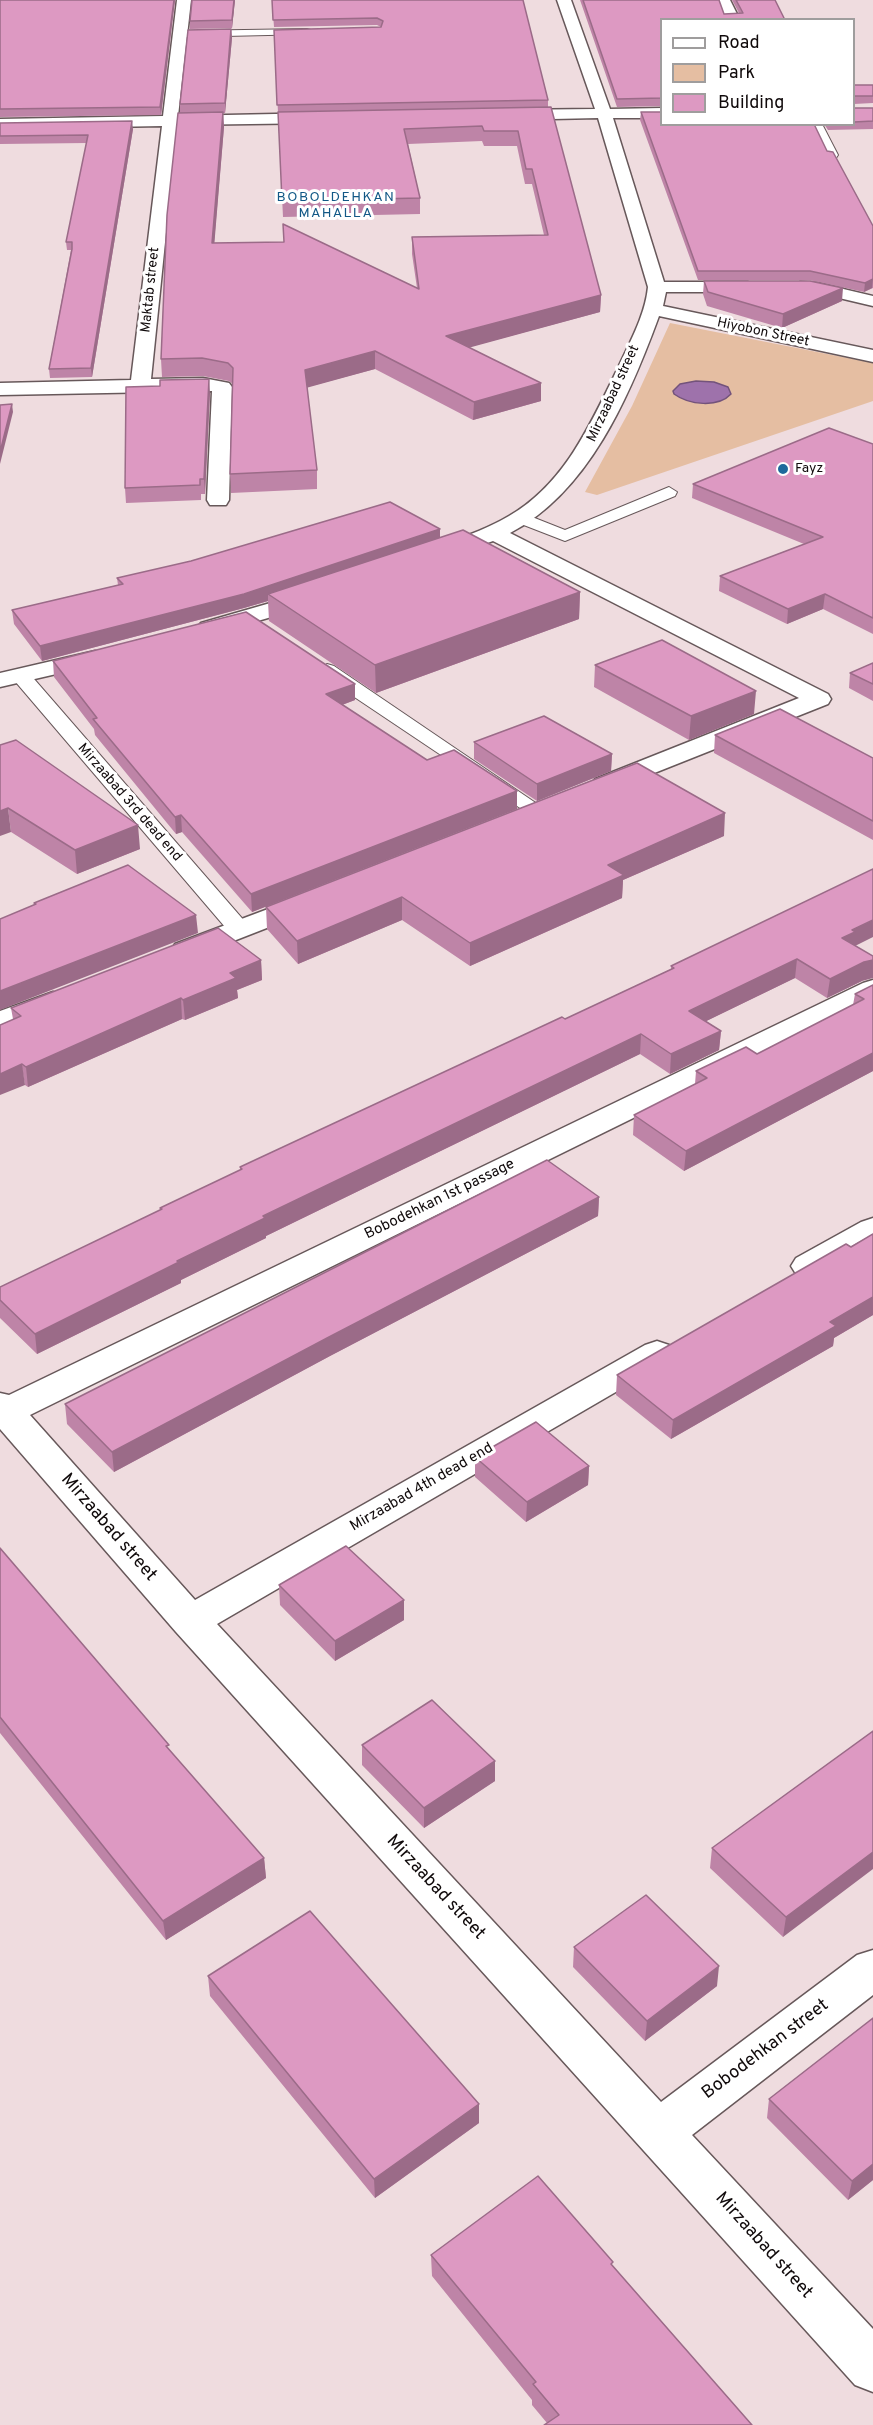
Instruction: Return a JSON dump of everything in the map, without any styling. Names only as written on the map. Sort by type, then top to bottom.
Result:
[{"type":"street","name":"Maktab street","points":[[140,386],[182,34],[184,0]]},
{"type":"street","name":"Mirzaаbаd street","points":[[419,561],[494,533],[522,518],[563,484],[583,457],[599,429],[653,309],[657,287],[604,114],[564,0]]},
{"type":"street","points":[[723,0],[732,18]]},
{"type":"street","points":[[486,116],[660,113]]},
{"type":"street","points":[[0,124],[334,118]]},
{"type":"street","points":[[657,287],[762,287]]},
{"type":"street","points":[[786,287],[818,288],[873,301]]},
{"type":"street","name":"Hiyobon Street","points":[[653,309],[873,356]]},
{"type":"street","points":[[0,389],[203,384],[222,387],[218,500]]},
{"type":"street","points":[[494,533],[819,699],[505,825]]},
{"type":"street","points":[[194,632],[333,592]]},
{"type":"street","points":[[0,680],[120,652]]},
{"type":"street","points":[[163,959],[327,894]]},
{"type":"street","name":"Bobodehkan 1st passage","points":[[3,1409],[873,988]]},
{"type":"street","points":[[0,1022],[76,992]]},
{"type":"street","points":[[780,1282],[873,1229]]},
{"type":"street","name":"Mirzaabad 4th dead end","points":[[190,1621],[687,1336]]},
{"type":"street","name":"Mirzaabad street","points":[[3,1409],[190,1621],[873,2367]]},
{"type":"street","name":"Bobodehkan street","points":[[659,2132],[873,1969]]},
{"type":"lane","points":[[182,34],[320,32]]},
{"type":"lane","points":[[817,126],[832,154]]},
{"type":"lane","points":[[548,560],[565,536],[669,492]]},
{"type":"lane","points":[[522,518],[565,536]]},
{"type":"lane","points":[[247,617],[266,630]]},
{"type":"lane","points":[[315,663],[560,803]]},
{"type":"lane","name":"Mirzaаbаd 3rd dead end","points":[[21,676],[239,929]]},
{"type":"green space","points":[[670,323],[873,363],[873,401],[597,495],[585,492],[632,406]]},
{"type":"shaded area","points":[[696,381],[714,382],[728,387],[731,394],[711,403],[695,403],[674,394],[673,391],[680,384]]},
{"type":"building","points":[[0,0],[174,0],[160,107],[0,109]]},
{"type":"building","points":[[192,0],[234,0],[232,20],[190,21]]},
{"type":"building","points":[[272,0],[523,0],[548,100],[277,105],[274,30],[381,27],[383,21],[377,18],[273,20]]},
{"type":"building","points":[[583,0],[719,0],[724,14],[743,13],[736,0],[775,0],[784,18],[660,18],[660,98],[617,99]]},
{"type":"building","points":[[231,29],[225,103],[180,104],[188,30]]},
{"type":"building","points":[[855,85],[873,85],[873,96],[855,96]]},
{"type":"building","points":[[551,107],[601,295],[446,336],[541,383],[474,402],[375,351],[305,370],[317,470],[230,474],[233,368],[228,363],[202,358],[161,359],[167,215],[178,113],[223,112],[212,243],[284,242],[283,224],[419,289],[412,237],[548,235],[532,169],[526,169],[518,131],[484,131],[482,126],[404,129],[420,198],[282,201],[278,112]]},
{"type":"building","points":[[855,108],[873,108],[873,121],[855,122]]},
{"type":"building","points":[[641,112],[660,112],[660,126],[815,126],[827,151],[833,152],[873,226],[873,279],[865,283],[810,271],[698,271]]},
{"type":"building","points":[[132,121],[91,368],[49,369],[72,249],[72,242],[66,242],[88,135],[0,136],[0,123]]},
{"type":"building","points":[[704,281],[810,281],[843,288],[783,314],[708,292]]},
{"type":"building","points":[[209,379],[204,479],[200,479],[200,485],[125,488],[126,387],[160,386],[160,380]]},
{"type":"building","points":[[12,404],[0,452],[0,405]]},
{"type":"building","points":[[829,428],[873,444],[873,618],[825,594],[788,609],[720,576],[823,537],[693,484]]},
{"type":"building","points":[[390,502],[440,529],[244,594],[40,646],[12,610],[123,584],[117,578],[191,561]]},
{"type":"building","points":[[463,530],[580,592],[375,665],[268,594]]},
{"type":"building","points":[[246,612],[355,684],[326,694],[427,760],[454,750],[517,791],[251,894],[181,815],[175,817],[93,719],[97,718],[53,661]]},
{"type":"building","points":[[662,640],[756,691],[691,716],[595,665]]},
{"type":"building","points":[[873,663],[873,684],[850,673]]},
{"type":"building","points":[[780,709],[873,758],[873,821],[715,735]]},
{"type":"building","points":[[544,716],[612,754],[537,784],[474,742]]},
{"type":"building","points":[[16,740],[138,825],[75,850],[8,808],[0,811],[0,745]]},
{"type":"building","points":[[637,763],[725,813],[608,865],[624,875],[470,943],[402,897],[297,941],[266,907]]},
{"type":"building","points":[[128,865],[196,915],[0,991],[0,919]]},
{"type":"building","points":[[873,869],[873,920],[852,930],[855,932],[842,938],[873,956],[873,960],[864,962],[830,979],[797,959],[689,1011],[721,1031],[671,1054],[641,1034],[263,1216],[265,1218],[35,1334],[0,1300],[0,1287],[242,1169],[240,1167],[562,1017],[565,1019],[674,968],[671,966]]},
{"type":"building","points":[[218,928],[261,960],[230,973],[236,978],[183,1000],[181,998],[26,1067],[22,1064],[0,1074],[0,1025],[21,1016],[11,1008]]},
{"type":"building","points":[[873,985],[873,1053],[686,1151],[634,1115],[707,1078],[696,1071],[746,1047],[757,1054],[864,999],[855,994]]},
{"type":"building","points":[[547,1160],[599,1197],[112,1452],[65,1404]]},
{"type":"building","points":[[873,1234],[873,1297],[830,1322],[836,1326],[673,1420],[617,1375],[846,1244],[851,1247]]},
{"type":"building","points":[[536,1422],[589,1466],[527,1502],[475,1457]]},
{"type":"building","points":[[346,1546],[404,1600],[335,1641],[279,1585]]},
{"type":"building","points":[[0,1548],[169,1745],[166,1746],[264,1858],[163,1921],[0,1717]]},
{"type":"building","points":[[432,1700],[495,1761],[424,1808],[362,1745]]},
{"type":"building","points":[[873,1731],[873,1852],[786,1917],[712,1848]]},
{"type":"building","points":[[646,1895],[719,1966],[647,2021],[574,1947]]},
{"type":"building","points":[[310,1911],[479,2104],[374,2179],[208,1976]]},
{"type":"building","points":[[873,2018],[873,2164],[852,2181],[769,2099]]},
{"type":"building","points":[[538,2176],[613,2262],[611,2264],[752,2425],[544,2425],[559,2415],[533,2384],[536,2382],[431,2255]]},
{"type":"place","name":"Fayz","points":[[783,469]]},
{"type":"district","name":"BOBOLDEHKAN MAHALLA","points":[[336,206]]}]
